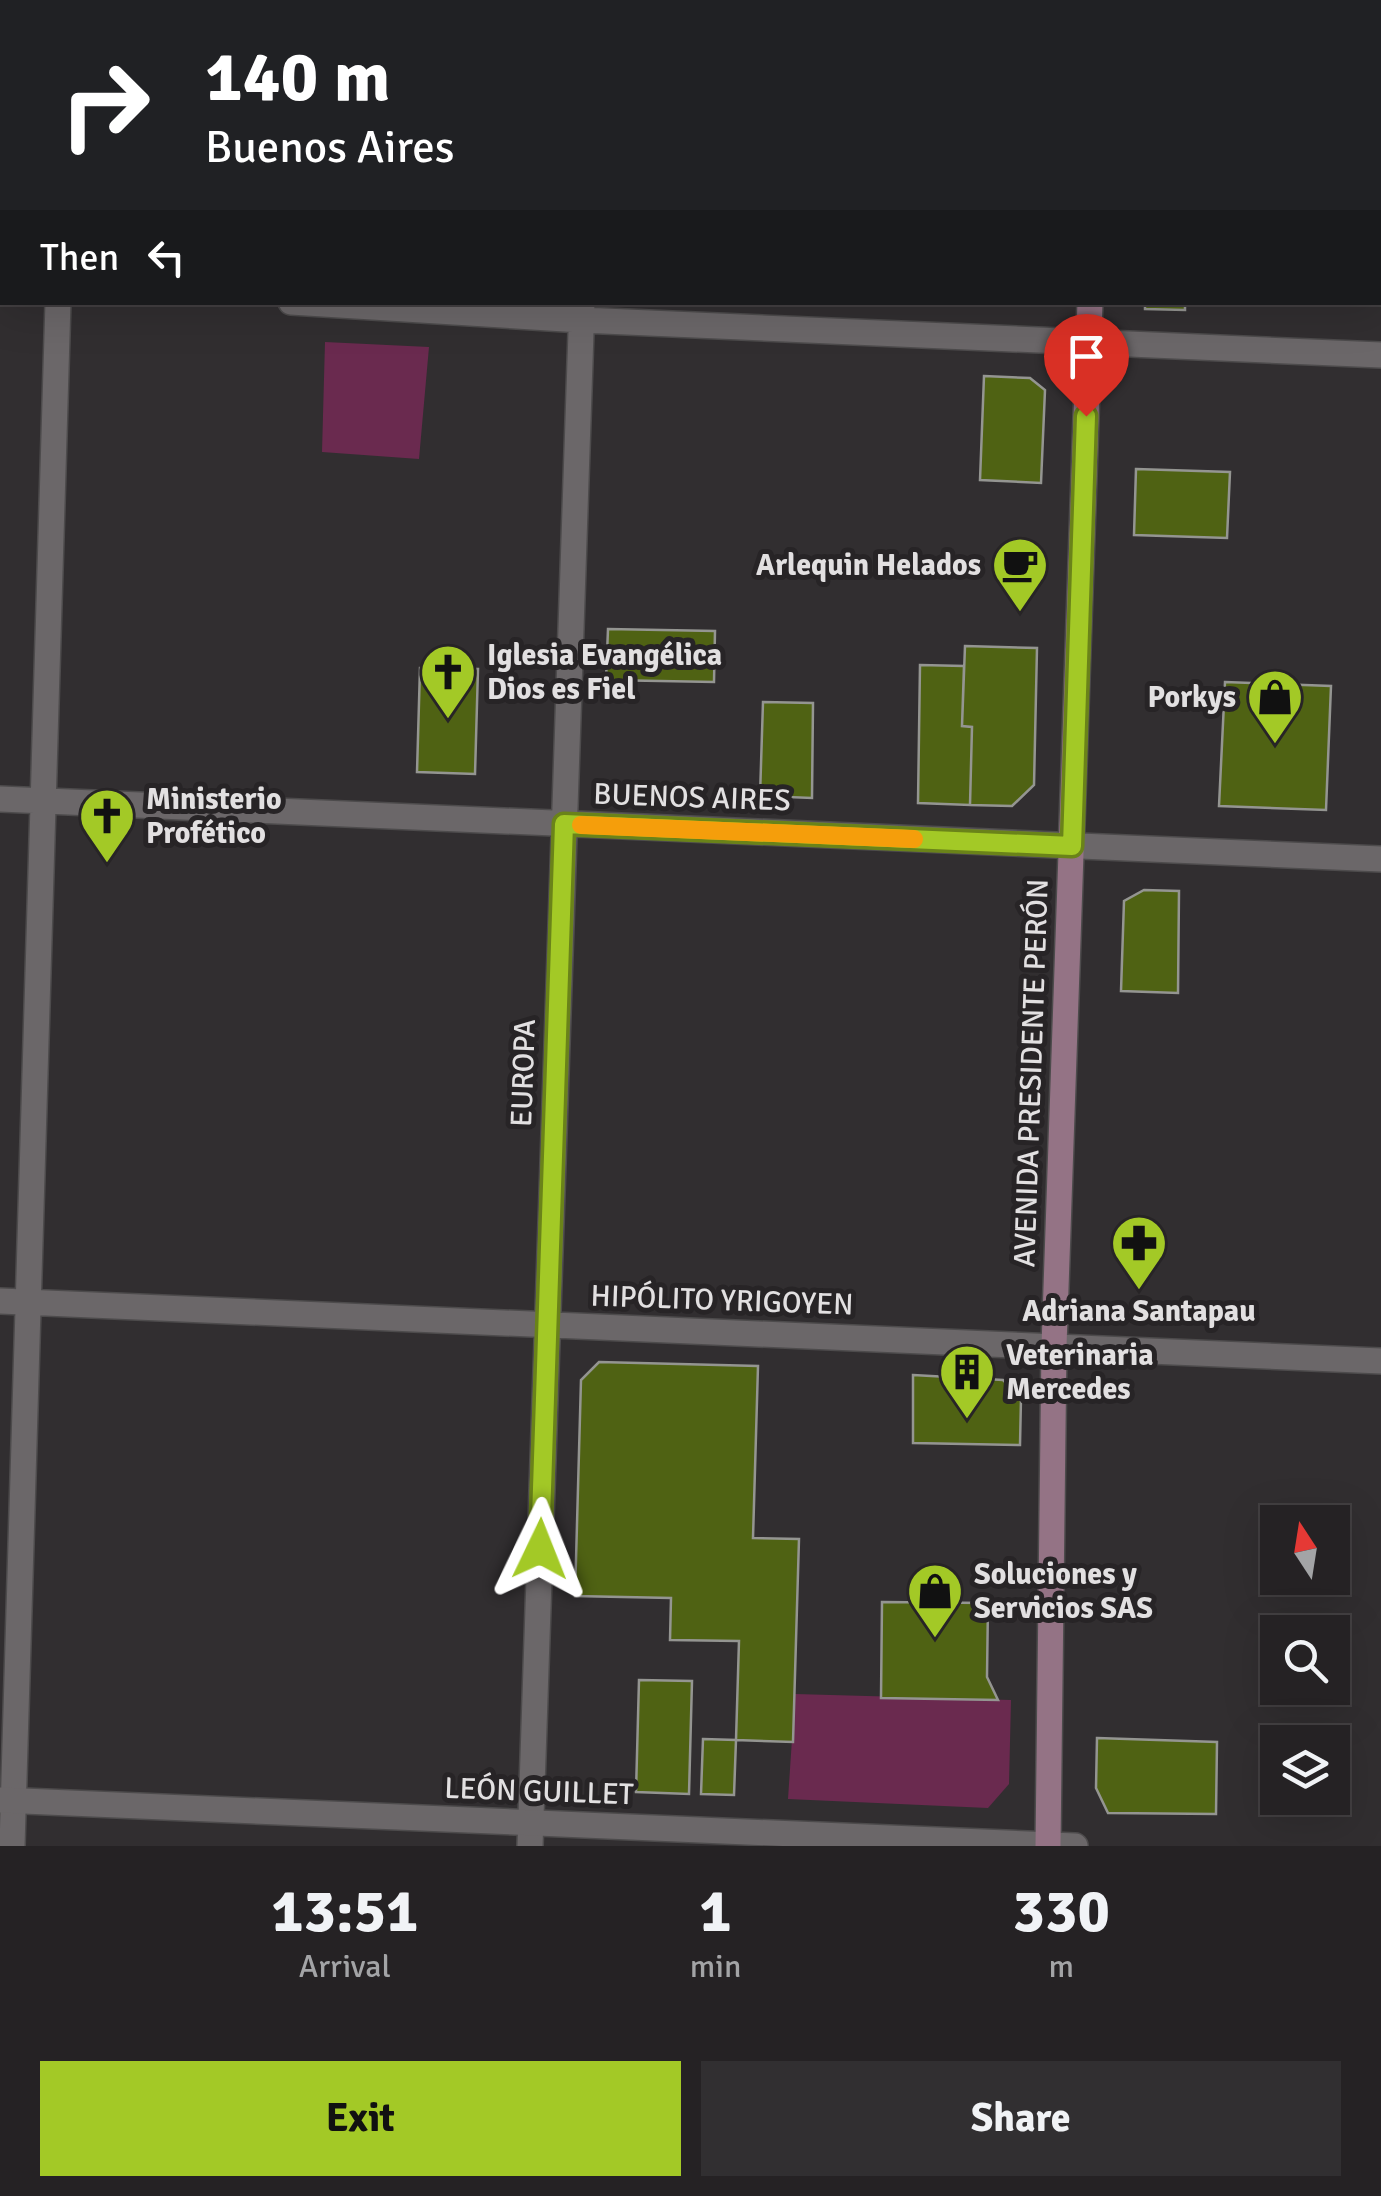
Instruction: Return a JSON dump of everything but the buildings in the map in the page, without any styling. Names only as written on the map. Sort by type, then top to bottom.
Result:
[{"type":"main road","name":"AVENIDA PRESIDENTE PERÓN","points":[[1057,1845],[1054,1346],[1090,305]]},
{"type":"street","points":[[12,1846],[7,1800],[30,1302],[58,305]]},
{"type":"street","points":[[387,305],[581,311],[1088,343],[1381,355]]},
{"type":"street","name":"EUROPA","points":[[530,1835],[581,311]]},
{"type":"street","name":"BUENOS AIRES","points":[[0,799],[1381,859]]},
{"type":"street","name":"HIPÓLITO YRIGOYEN","points":[[0,1301],[1381,1361]]},
{"type":"street","name":"LEÓN GUILLET","points":[[7,1800],[530,1835],[1057,1845]]},
{"type":"shaded area","points":[[325,342],[429,347],[419,459],[322,452]]},
{"type":"shaded area","points":[[795,1694],[1011,1700],[1009,1784],[988,1808],[788,1799]]},
{"type":"slow traffic","points":[[581,825],[914,839]]},
{"type":"place","name":"Arlequin Helados","points":[[1020,614]]},
{"type":"place","name":"Iglesia Evangélica Dios es Fiel","points":[[448,721]]},
{"type":"place","name":"Porkys","points":[[1275,746]]},
{"type":"place","name":"Ministerio Profético","points":[[107,865]]},
{"type":"place","name":"Adriana Santapau","points":[[1139,1292]]},
{"type":"place","name":"Veterinaria Mercedes","points":[[967,1421]]},
{"type":"place","name":"Soluciones y Servicios SAS","points":[[935,1640]]},
{"type":"route","points":[[540,1549],[564,824],[1072,846],[1086,416]]}]
